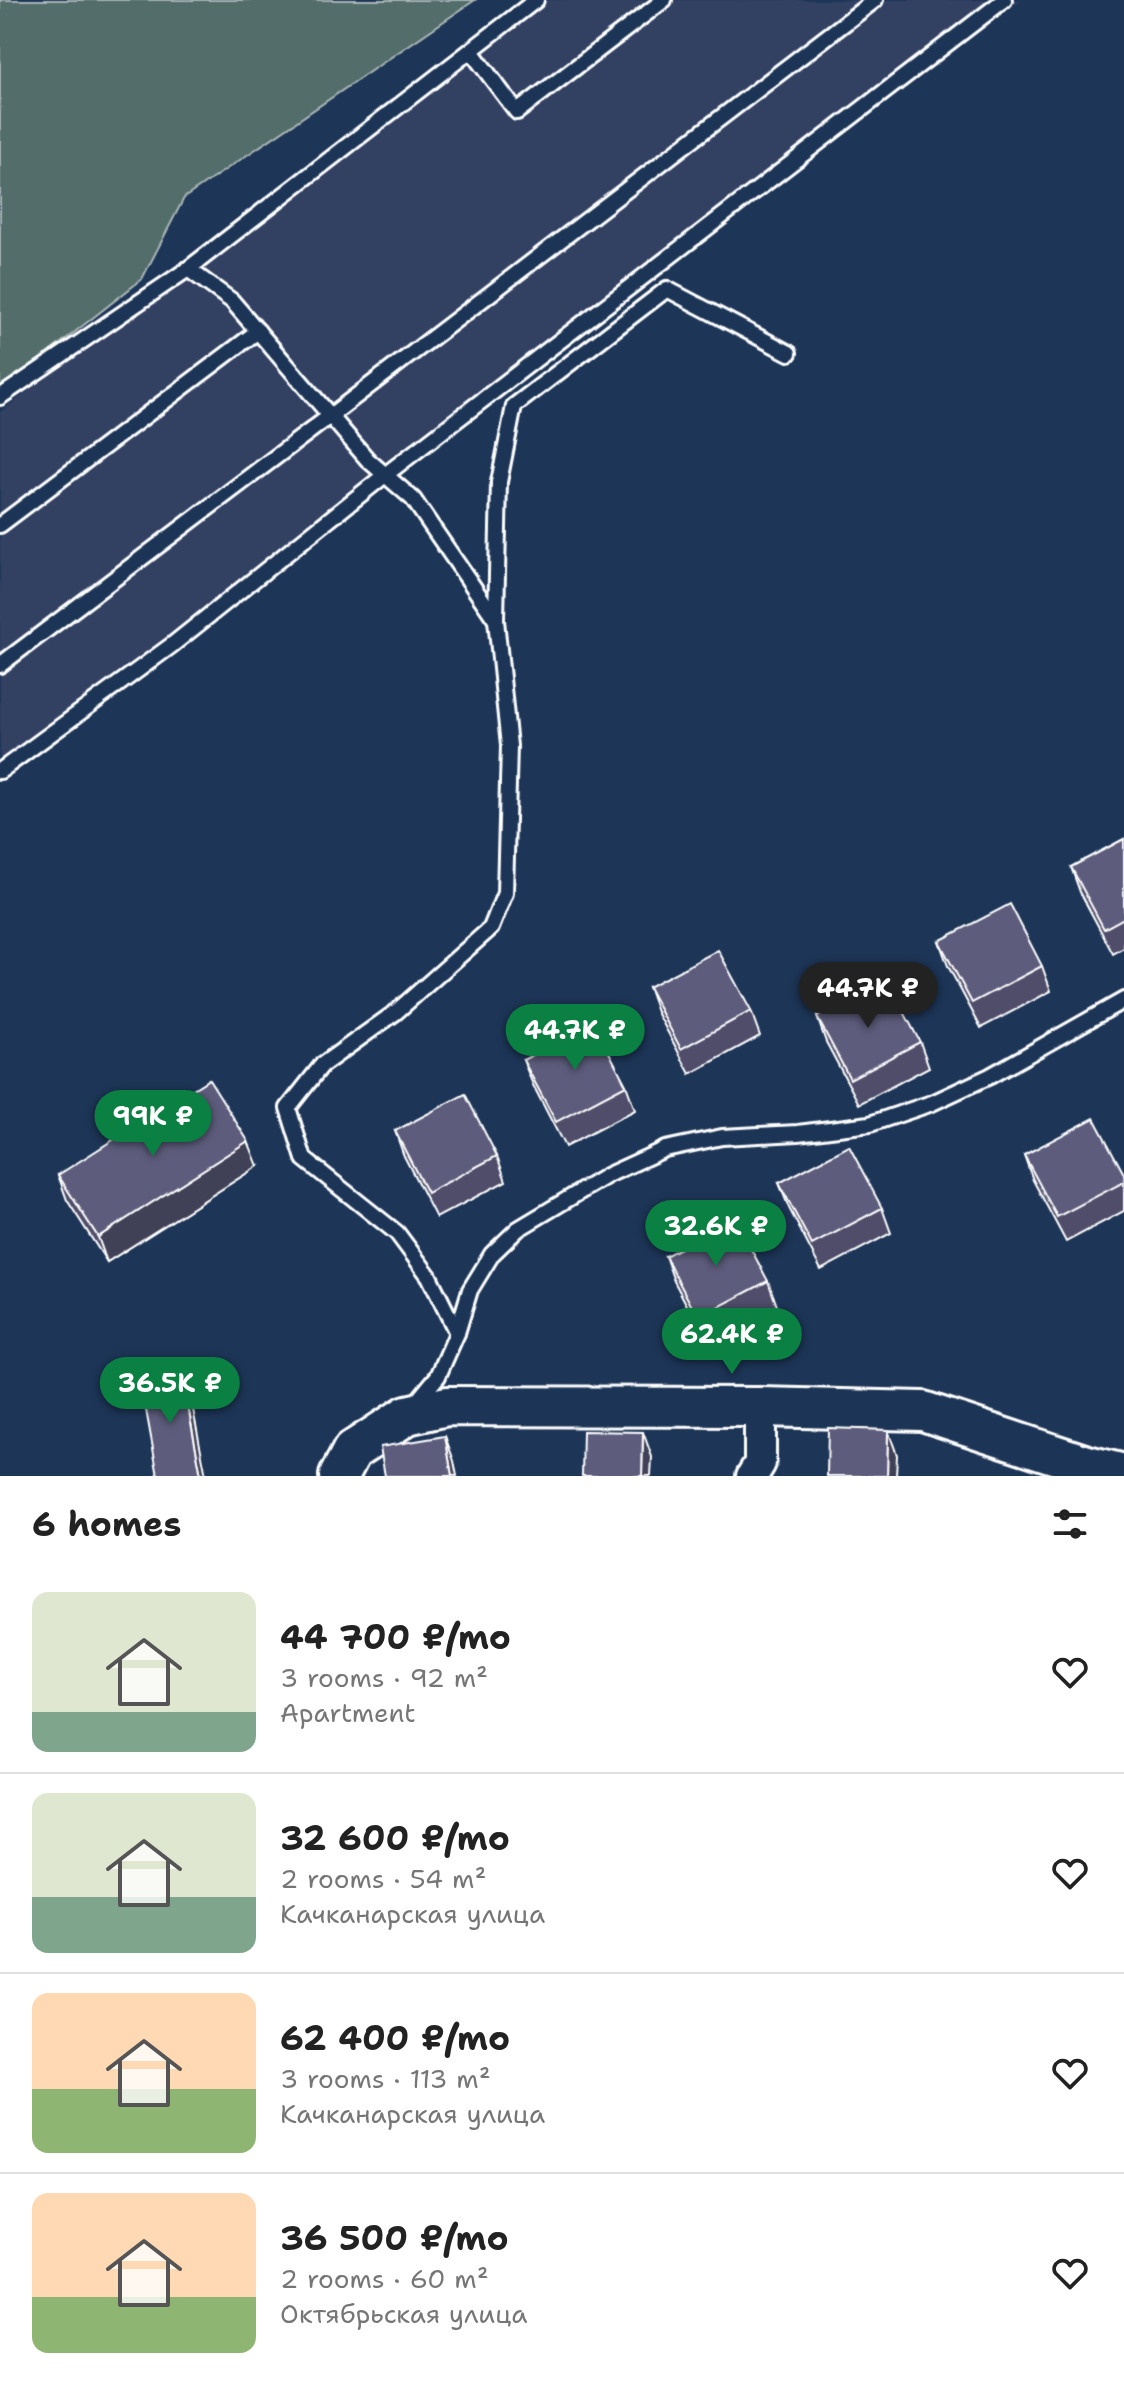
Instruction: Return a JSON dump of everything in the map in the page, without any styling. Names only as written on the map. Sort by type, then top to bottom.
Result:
[{"type":"street","points":[[346,1464],[407,1415],[447,1406],[760,1407],[923,1411],[1089,1470],[1124,1474]]},
{"type":"street","points":[[752,1476],[760,1463],[760,1407]]},
{"type":"lane","points":[[0,397],[188,269],[536,0]]},
{"type":"lane","points":[[471,51],[517,112],[664,0]]},
{"type":"lane","points":[[0,665],[875,0]]},
{"type":"lane","points":[[0,771],[172,645],[385,475],[1004,0]]},
{"type":"lane","points":[[188,269],[232,301],[368,460],[413,499],[496,620]]},
{"type":"lane","points":[[457,1333],[429,1276],[397,1233],[304,1159],[288,1108],[322,1065],[396,1012],[491,928],[505,893],[509,746],[496,620],[499,482],[514,406],[667,289],[789,353]]},
{"type":"lane","points":[[0,525],[258,331]]},
{"type":"lane","points":[[407,1415],[438,1376],[457,1333],[470,1290],[492,1254],[518,1229],[608,1175],[665,1149],[722,1137],[798,1133],[870,1124],[932,1103],[990,1076],[1124,1000]]},
{"type":"shaded area","points":[[542,0],[1021,0],[0,776],[0,412]]},
{"type":"green space","points":[[0,0],[475,0],[184,198],[142,279],[0,391]]},
{"type":"building","points":[[1124,839],[1124,918],[1104,929],[1071,867]]},
{"type":"building","points":[[1010,904],[1042,966],[972,1003],[939,941]]},
{"type":"building","points":[[718,950],[751,1011],[681,1049],[648,987]]},
{"type":"building","points":[[887,980],[920,1042],[850,1079],[817,1017]]},
{"type":"building","points":[[594,1023],[626,1085],[556,1122],[523,1060]]},
{"type":"building","points":[[209,1079],[248,1141],[98,1237],[58,1175]]},
{"type":"building","points":[[465,1094],[497,1156],[427,1193],[395,1131]]},
{"type":"building","points":[[1094,1118],[1124,1174],[1124,1182],[1057,1217],[1024,1155]]},
{"type":"building","points":[[849,1146],[882,1208],[812,1245],[779,1183]]},
{"type":"building","points":[[735,1219],[768,1281],[698,1318],[665,1256]]},
{"type":"building","points":[[181,1369],[201,1476],[158,1476],[140,1377]]},
{"type":"building","points":[[828,1428],[888,1430],[887,1476],[827,1476]]},
{"type":"building","points":[[583,1431],[643,1432],[642,1476],[582,1476]]},
{"type":"building","points":[[445,1436],[452,1476],[385,1476],[380,1447]]}]
